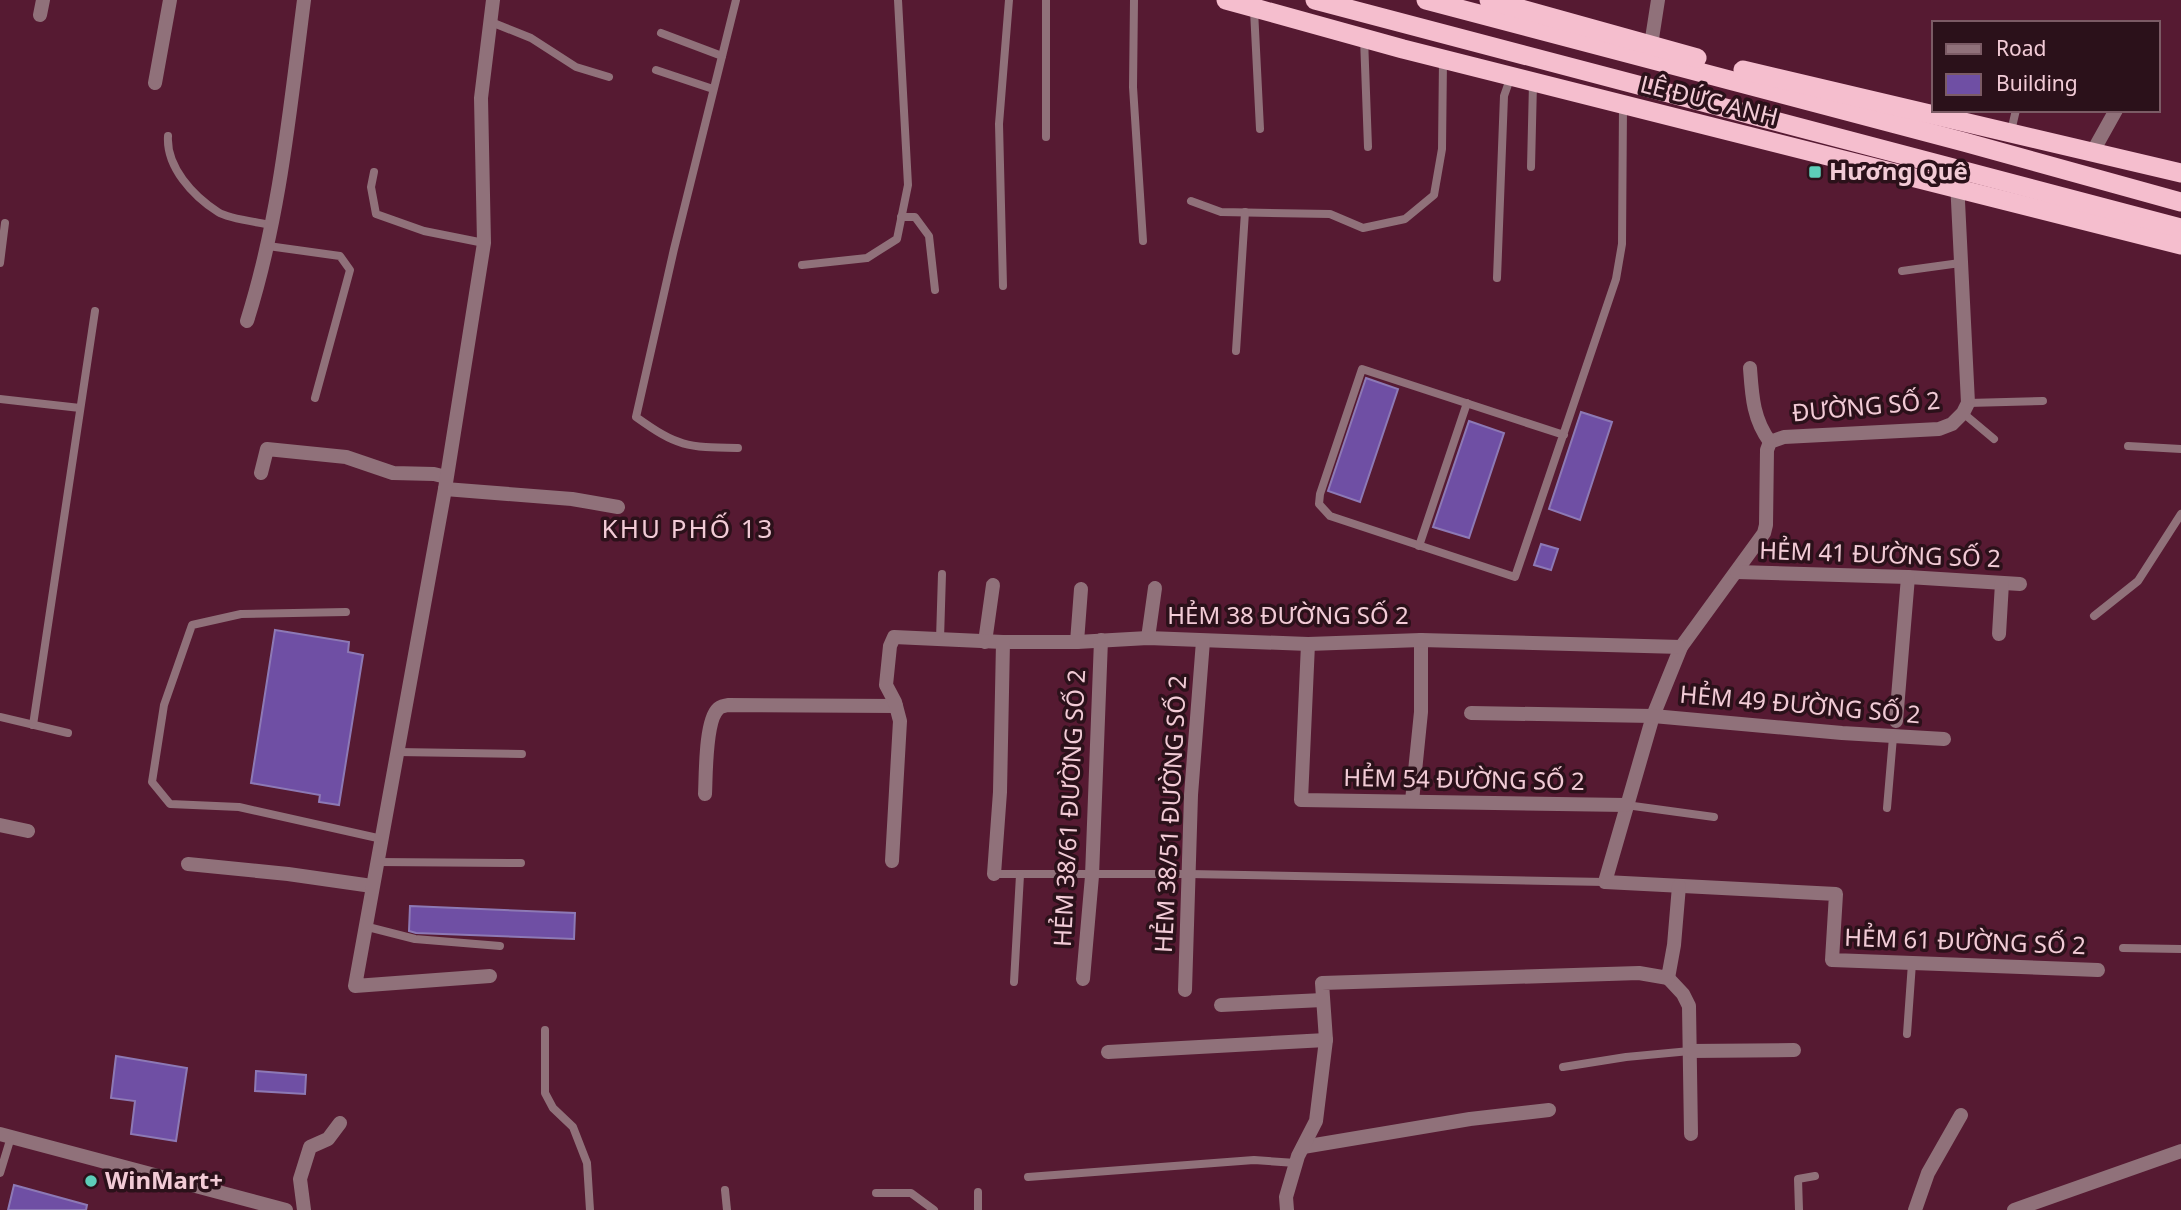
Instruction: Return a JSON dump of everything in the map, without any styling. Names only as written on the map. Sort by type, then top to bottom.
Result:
[{"type":"highway","name":"LÊ ĐỨC ANH","points":[[1226,0],[1623,105],[2181,228]]},
{"type":"highway","name":"LÊ ĐỨC ANH","points":[[1315,0],[1957,179],[2181,245]]},
{"type":"highway","name":"LÊ ĐỨC ANH","points":[[1426,0],[2181,202]]},
{"type":"highway","name":"LÊ ĐỨC ANH","points":[[1489,0],[1722,65],[2181,173]]},
{"type":"street","points":[[155,83],[170,0]]},
{"type":"street","points":[[247,321],[268,246],[284,157],[304,0]]},
{"type":"street","points":[[490,976],[355,986],[445,483],[484,243],[481,98],[493,0]]},
{"type":"street","points":[[1651,45],[1658,0]]},
{"type":"street","points":[[2092,153],[2115,112]]},
{"type":"street","name":"ĐƯỜNG SỐ 2","points":[[1605,882],[1653,716],[1681,647],[1764,533],[1767,450],[1770,442],[1784,437],[1939,429],[1952,424],[1965,408],[1969,385],[1957,179]]},
{"type":"street","points":[[1750,368],[1754,410],[1761,431],[1770,442]]},
{"type":"street","points":[[261,473],[267,449],[346,457],[393,473],[435,474],[445,483],[618,507]]},
{"type":"street","name":"HẺM 41 ĐƯỜNG SỐ 2","points":[[1737,572],[1908,577],[2020,584]]},
{"type":"street","points":[[1896,721],[1908,577]]},
{"type":"street","points":[[1999,634],[2002,583]]},
{"type":"street","points":[[985,642],[993,585]]},
{"type":"street","points":[[1148,638],[1155,588]]},
{"type":"street","points":[[1077,642],[1081,589]]},
{"type":"street","name":"HẺM 38 ĐƯỜNG SỐ 2","points":[[896,706],[886,685],[890,646],[894,637],[985,642],[1077,642],[1148,638],[1308,644],[1421,640],[1681,647]]},
{"type":"street","name":"HẺM 38/61 ĐƯỜNG SỐ 2","points":[[1083,979],[1092,876],[1101,640]]},
{"type":"street","points":[[1412,801],[1421,712],[1421,640]]},
{"type":"street","name":"HẺM 38/51 ĐƯỜNG SỐ 2","points":[[1185,990],[1191,795],[1203,641]]},
{"type":"street","points":[[993,874],[1000,792],[1003,642]]},
{"type":"street","name":"HẺM 54 ĐƯỜNG SỐ 2","points":[[1308,644],[1301,800],[1626,805]]},
{"type":"street","points":[[705,794],[709,737],[712,721],[719,707],[896,706],[900,721],[892,861]]},
{"type":"street","name":"HẺM 49 ĐƯỜNG SỐ 2","points":[[1471,713],[1653,716],[1944,739]]},
{"type":"street","points":[[0,825],[28,831]]},
{"type":"street","points":[[188,864],[372,886]]},
{"type":"street","name":"HẺM 61 ĐƯỜNG SỐ 2","points":[[1605,882],[1836,894],[1832,960],[2098,970]]},
{"type":"street","points":[[1668,978],[1679,886]]},
{"type":"street","points":[[1287,1210],[1286,1197],[1296,1163],[1316,1121],[1326,1040],[1322,983],[1639,973],[1668,978],[1683,994],[1689,1006],[1692,1134]]},
{"type":"street","points":[[1221,1005],[1323,1000]]},
{"type":"street","points":[[1108,1052],[1326,1040]]},
{"type":"street","points":[[1690,1051],[1794,1050]]},
{"type":"street","points":[[1303,1147],[1470,1119],[1549,1110]]},
{"type":"street","points":[[1915,1210],[1928,1173],[1961,1115]]},
{"type":"street","points":[[304,1210],[300,1180],[310,1147],[328,1139],[340,1123]]},
{"type":"street","points":[[6,1136],[286,1210]]},
{"type":"street","points":[[2014,1210],[2181,1151]]},
{"type":"lane","points":[[736,0],[674,249],[636,417],[667,439],[693,448],[738,448]]},
{"type":"lane","points":[[802,265],[867,258],[897,239],[908,185],[898,0]]},
{"type":"lane","points":[[1003,286],[999,124],[1009,0]]},
{"type":"lane","points":[[1046,0],[1046,137]]},
{"type":"lane","points":[[1133,0],[1133,86],[1143,241]]},
{"type":"lane","points":[[1254,8],[1260,129]]},
{"type":"lane","points":[[491,22],[531,38],[576,67],[609,77]]},
{"type":"lane","points":[[660,33],[722,57]]},
{"type":"lane","points":[[1364,38],[1368,147]]},
{"type":"lane","points":[[1191,201],[1221,212],[1330,214],[1363,228],[1405,219],[1434,195],[1442,149],[1444,59]]},
{"type":"lane","points":[[656,70],[713,89]]},
{"type":"lane","points":[[1497,278],[1504,96],[1511,76]]},
{"type":"lane","points":[[1531,167],[1533,81]]},
{"type":"lane","points":[[1564,435],[1362,369],[1319,499],[1325,513],[1515,577],[1564,435],[1616,279],[1622,244],[1623,105]]},
{"type":"lane","points":[[2010,134],[2016,112]]},
{"type":"lane","points":[[168,136],[167,146],[181,180],[219,213],[271,225]]},
{"type":"lane","points":[[374,172],[371,187],[376,214],[424,231],[484,243]]},
{"type":"lane","points":[[1236,351],[1245,212]]},
{"type":"lane","points":[[901,217],[915,217],[929,236],[935,290]]},
{"type":"lane","points":[[0,263],[5,223]]},
{"type":"lane","points":[[268,246],[340,256],[350,270],[315,398]]},
{"type":"lane","points":[[1902,271],[1960,263]]},
{"type":"lane","points":[[33,724],[95,311]]},
{"type":"lane","points":[[0,399],[80,408]]},
{"type":"lane","points":[[1965,408],[2043,401]]},
{"type":"lane","points":[[1419,546],[1467,403]]},
{"type":"lane","points":[[1965,408],[1994,439]]},
{"type":"lane","points":[[2129,446],[2181,449]]},
{"type":"lane","points":[[2094,615],[2138,581],[2181,514]]},
{"type":"lane","points":[[940,639],[942,574]]},
{"type":"lane","points":[[346,612],[241,614],[192,625],[164,705],[152,782],[170,804],[239,807],[318,827],[382,839]]},
{"type":"lane","points":[[0,717],[68,733]]},
{"type":"lane","points":[[1887,808],[1893,737]]},
{"type":"lane","points":[[397,752],[522,754]]},
{"type":"lane","points":[[1626,805],[1714,817]]},
{"type":"lane","points":[[377,862],[521,863]]},
{"type":"lane","points":[[993,874],[1189,874],[1605,882]]},
{"type":"lane","points":[[1014,982],[1020,875]]},
{"type":"lane","points":[[364,926],[415,939],[500,946]]},
{"type":"lane","points":[[2123,948],[2181,949]]},
{"type":"lane","points":[[1907,1034],[1912,963]]},
{"type":"lane","points":[[545,1030],[545,1093],[553,1108],[573,1127],[587,1163],[590,1210]]},
{"type":"lane","points":[[1563,1067],[1690,1051]]},
{"type":"lane","points":[[0,1173],[6,1136]]},
{"type":"lane","points":[[1028,1177],[1254,1160],[1296,1163]]},
{"type":"lane","points":[[1800,1210],[1798,1179],[1815,1176]]},
{"type":"lane","points":[[725,1190],[727,1210]]},
{"type":"lane","points":[[978,1192],[978,1210]]},
{"type":"lane","points":[[876,1193],[911,1193],[934,1210]]},
{"type":"building","points":[[1366,378],[1398,389],[1360,502],[1328,491]]},
{"type":"building","points":[[1581,412],[1612,422],[1580,520],[1549,509]]},
{"type":"building","points":[[1469,421],[1504,433],[1469,538],[1433,527]]},
{"type":"building","points":[[1541,544],[1558,549],[1551,570],[1534,565]]},
{"type":"building","points":[[275,630],[349,642],[348,652],[363,655],[339,805],[319,802],[320,795],[251,783]]},
{"type":"building","points":[[410,906],[575,913],[574,939],[416,933],[409,931]]},
{"type":"building","points":[[116,1056],[187,1068],[176,1141],[131,1134],[135,1101],[111,1098]]},
{"type":"building","points":[[256,1071],[306,1075],[305,1094],[255,1091]]},
{"type":"building","points":[[14,1185],[87,1205],[86,1210],[8,1210]]},
{"type":"place","name":"Hương Quê","points":[[1815,172]]},
{"type":"place","name":"WinMart+","points":[[91,1181]]},
{"type":"district","name":"KHU PHỐ 13","points":[[688,529]]}]
